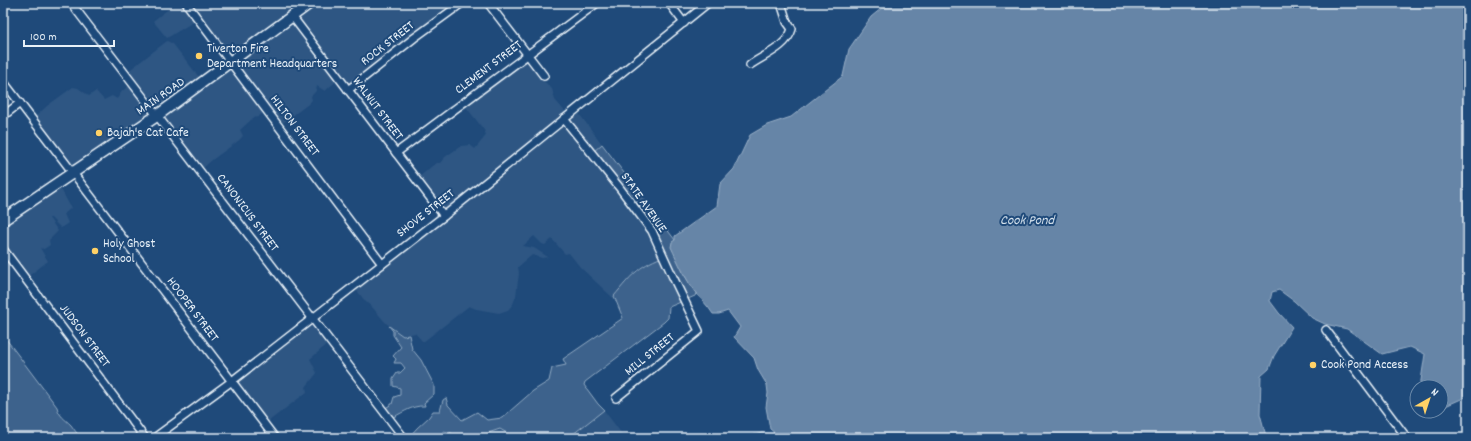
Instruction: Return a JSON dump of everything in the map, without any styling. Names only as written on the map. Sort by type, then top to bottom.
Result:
[{"type":"main road","name":"MAIN ROAD","points":[[3,220],[158,115],[230,63],[292,16],[304,5]]},
{"type":"street","name":"CANONICUS STREET","points":[[71,3],[404,438]]},
{"type":"street","name":"HILTON STREET","points":[[186,3],[382,264]]},
{"type":"street","name":"ROCK STREET","points":[[348,90],[414,38],[462,3]]},
{"type":"street","points":[[488,3],[544,76]]},
{"type":"street","name":"CLEMENT STREET","points":[[396,153],[597,3]]},
{"type":"street","points":[[669,3],[684,23]]},
{"type":"street","name":"SHOVE STREET","points":[[154,438],[232,381],[444,216],[708,3]]},
{"type":"street","points":[[750,65],[773,51],[790,35],[792,29],[785,18],[782,3]]},
{"type":"street","name":"WALNUT STREET","points":[[292,16],[444,216]]},
{"type":"street","name":"HOOPER STREET","points":[[3,81],[275,438]]},
{"type":"street","points":[[3,116],[20,103]]},
{"type":"street","name":"STATE AVENUE","points":[[564,119],[619,187],[652,232],[699,331]]},
{"type":"street","name":"JUDSON STREET","points":[[3,249],[145,438]]},
{"type":"street","points":[[1326,330],[1407,438]]},
{"type":"street","name":"MILL STREET","points":[[616,398],[699,331]]},
{"type":"shaded area","points":[[176,3],[461,3],[350,89],[340,78],[325,91],[317,86],[316,91],[311,96],[312,100],[280,125],[267,110],[258,117],[253,118],[240,130],[243,136],[238,141],[201,170],[161,117],[75,171],[34,118],[47,106],[73,87],[78,88],[89,96],[96,91],[104,100],[112,96],[117,99],[122,91],[133,83],[127,72],[167,41],[173,44],[203,82],[228,65],[200,18],[167,38],[153,21]]},
{"type":"shaded area","points":[[526,56],[544,81],[552,89],[555,100],[568,115],[577,111],[602,144],[593,152],[644,219],[662,257],[637,270],[613,298],[580,267],[569,253],[565,254],[552,239],[545,245],[534,236],[523,246],[534,248],[548,257],[542,258],[532,255],[518,267],[519,273],[516,296],[513,304],[508,310],[499,313],[476,309],[469,306],[423,342],[415,333],[403,336],[386,323],[353,286],[441,218],[417,179],[432,166],[440,163],[445,157],[461,146],[470,145],[475,149],[486,135],[484,130],[463,103]]},
{"type":"shaded area","points":[[602,144],[675,240],[683,273],[696,293],[695,296],[669,307],[668,318],[664,322],[585,382],[584,385],[604,410],[568,438],[511,438],[507,433],[500,429],[488,433],[483,438],[457,438],[450,432],[443,431],[439,438],[408,438],[433,411],[440,411],[443,400],[446,398],[448,405],[462,420],[477,412],[487,420],[502,418],[533,391],[549,381],[552,368],[566,365],[563,359],[623,318],[614,296],[640,268],[662,257],[652,230],[593,152]]},
{"type":"shaded area","points":[[57,185],[71,208],[64,214],[68,223],[61,228],[51,218],[49,218],[58,231],[49,240],[50,245],[44,249],[40,248],[48,261],[26,278],[3,248],[3,220]]},
{"type":"shaded area","points":[[310,319],[330,342],[310,359],[317,373],[306,387],[307,392],[265,424],[234,382]]},
{"type":"shaded area","points":[[389,326],[403,336],[409,335],[412,349],[421,360],[434,385],[434,394],[424,403],[425,406],[415,407],[388,419],[382,410],[392,404],[394,397],[400,395],[400,388],[393,386],[393,379],[397,373],[400,373],[405,368],[401,363],[394,363],[396,359],[393,356],[401,347]]},
{"type":"shaded area","points":[[3,335],[57,407],[61,415],[81,438],[3,438]]},
{"type":"shaded area","points":[[603,409],[625,438],[568,438]]},
{"type":"shaded area","points":[[500,429],[507,433],[511,438],[483,438],[488,433]]},
{"type":"shaded area","points":[[774,432],[781,438],[753,438],[754,435],[762,433],[773,435]]},
{"type":"water","name":"Cook Pond","points":[[888,3],[1468,3],[1468,396],[1449,404],[1449,379],[1421,379],[1425,354],[1410,347],[1382,354],[1347,329],[1325,324],[1312,318],[1294,301],[1279,290],[1272,292],[1270,301],[1292,327],[1274,356],[1269,369],[1261,376],[1260,414],[1266,436],[1268,438],[781,438],[770,429],[766,407],[768,393],[767,385],[758,370],[754,358],[734,337],[740,327],[728,311],[713,314],[695,292],[685,276],[671,247],[672,242],[675,240],[675,236],[717,206],[720,184],[734,169],[750,135],[767,125],[791,117],[843,76],[849,49],[871,17]]},
{"type":"place","name":"Tiverton Fire Department Headquarters","points":[[199,56]]},
{"type":"place","name":"Bajah's Cat Cafe","points":[[99,133]]},
{"type":"place","name":"Holy Ghost School","points":[[95,251]]},
{"type":"place","name":"Cook Pond Access","points":[[1313,365]]}]
